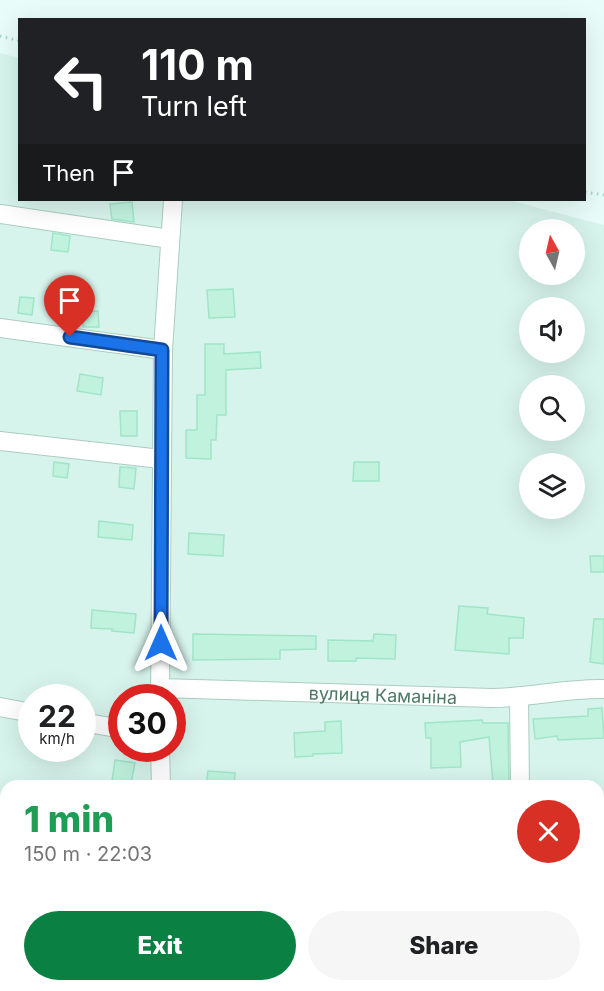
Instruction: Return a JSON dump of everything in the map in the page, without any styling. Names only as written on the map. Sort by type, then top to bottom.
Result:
[{"type":"street","points":[[160,684],[162,350],[173,201]]},
{"type":"street","points":[[0,214],[170,239]]},
{"type":"street","points":[[0,327],[162,350]]},
{"type":"street","points":[[0,441],[161,459]]},
{"type":"street","name":"вулиця Каманіна","points":[[186,693],[519,698],[574,689],[604,689]]},
{"type":"street","points":[[519,698],[520,780]]},
{"type":"street","points":[[0,707],[18,710]]},
{"type":"street","points":[[160,762],[161,780]]},
{"type":"path","points":[[0,36],[18,41]]},
{"type":"path","points":[[586,192],[604,195]]},
{"type":"shaded area","points":[[0,53],[18,58],[18,201],[512,201],[581,219],[519,219],[519,285],[585,285],[585,220],[604,225],[604,780],[0,780]]},
{"type":"building","points":[[132,202],[134,222],[112,219],[110,204]]},
{"type":"building","points":[[53,233],[70,236],[68,252],[51,250]]},
{"type":"building","points":[[233,289],[235,317],[209,318],[207,290]]},
{"type":"building","points":[[20,297],[34,298],[32,315],[18,313]]},
{"type":"building","points":[[98,311],[99,327],[83,327],[83,312]]},
{"type":"building","points":[[205,344],[224,344],[224,354],[260,352],[261,368],[226,370],[226,415],[217,415],[216,440],[211,440],[211,459],[186,458],[186,430],[197,430],[197,395],[205,395]]},
{"type":"building","points":[[80,374],[103,378],[101,395],[77,391]]},
{"type":"building","points":[[120,411],[137,411],[137,436],[121,436]]},
{"type":"building","points":[[54,462],[69,464],[67,478],[53,476]]},
{"type":"building","points":[[354,462],[379,462],[379,481],[353,481]]},
{"type":"building","points":[[120,467],[136,468],[134,489],[119,487]]},
{"type":"building","points":[[99,521],[133,525],[132,540],[98,537]]},
{"type":"building","points":[[189,533],[224,535],[223,556],[188,554]]},
{"type":"building","points":[[590,556],[604,556],[604,572],[591,572]]},
{"type":"building","points":[[459,606],[488,608],[487,614],[524,618],[523,638],[509,638],[509,654],[455,650]]},
{"type":"building","points":[[92,610],[136,614],[134,633],[91,628]]},
{"type":"building","points":[[594,619],[604,619],[604,664],[590,662]]},
{"type":"building","points":[[193,634],[316,636],[316,649],[280,650],[280,659],[193,660]]},
{"type":"building","points":[[374,634],[396,635],[395,659],[356,658],[356,661],[328,661],[328,640],[373,641]]},
{"type":"building","points":[[602,708],[604,738],[558,740],[557,736],[535,739],[533,719],[588,716],[588,709]]},
{"type":"building","points":[[482,720],[483,723],[508,723],[509,780],[493,780],[489,737],[460,742],[461,767],[431,768],[431,738],[426,738],[425,723]]},
{"type":"building","points":[[341,721],[342,753],[295,757],[294,733],[325,731],[325,722]]},
{"type":"building","points":[[115,762],[135,763],[132,780],[112,780]]},
{"type":"building","points":[[208,771],[235,773],[234,780],[207,780]]},
{"type":"route","points":[[70,337],[162,350],[161,643]]}]
